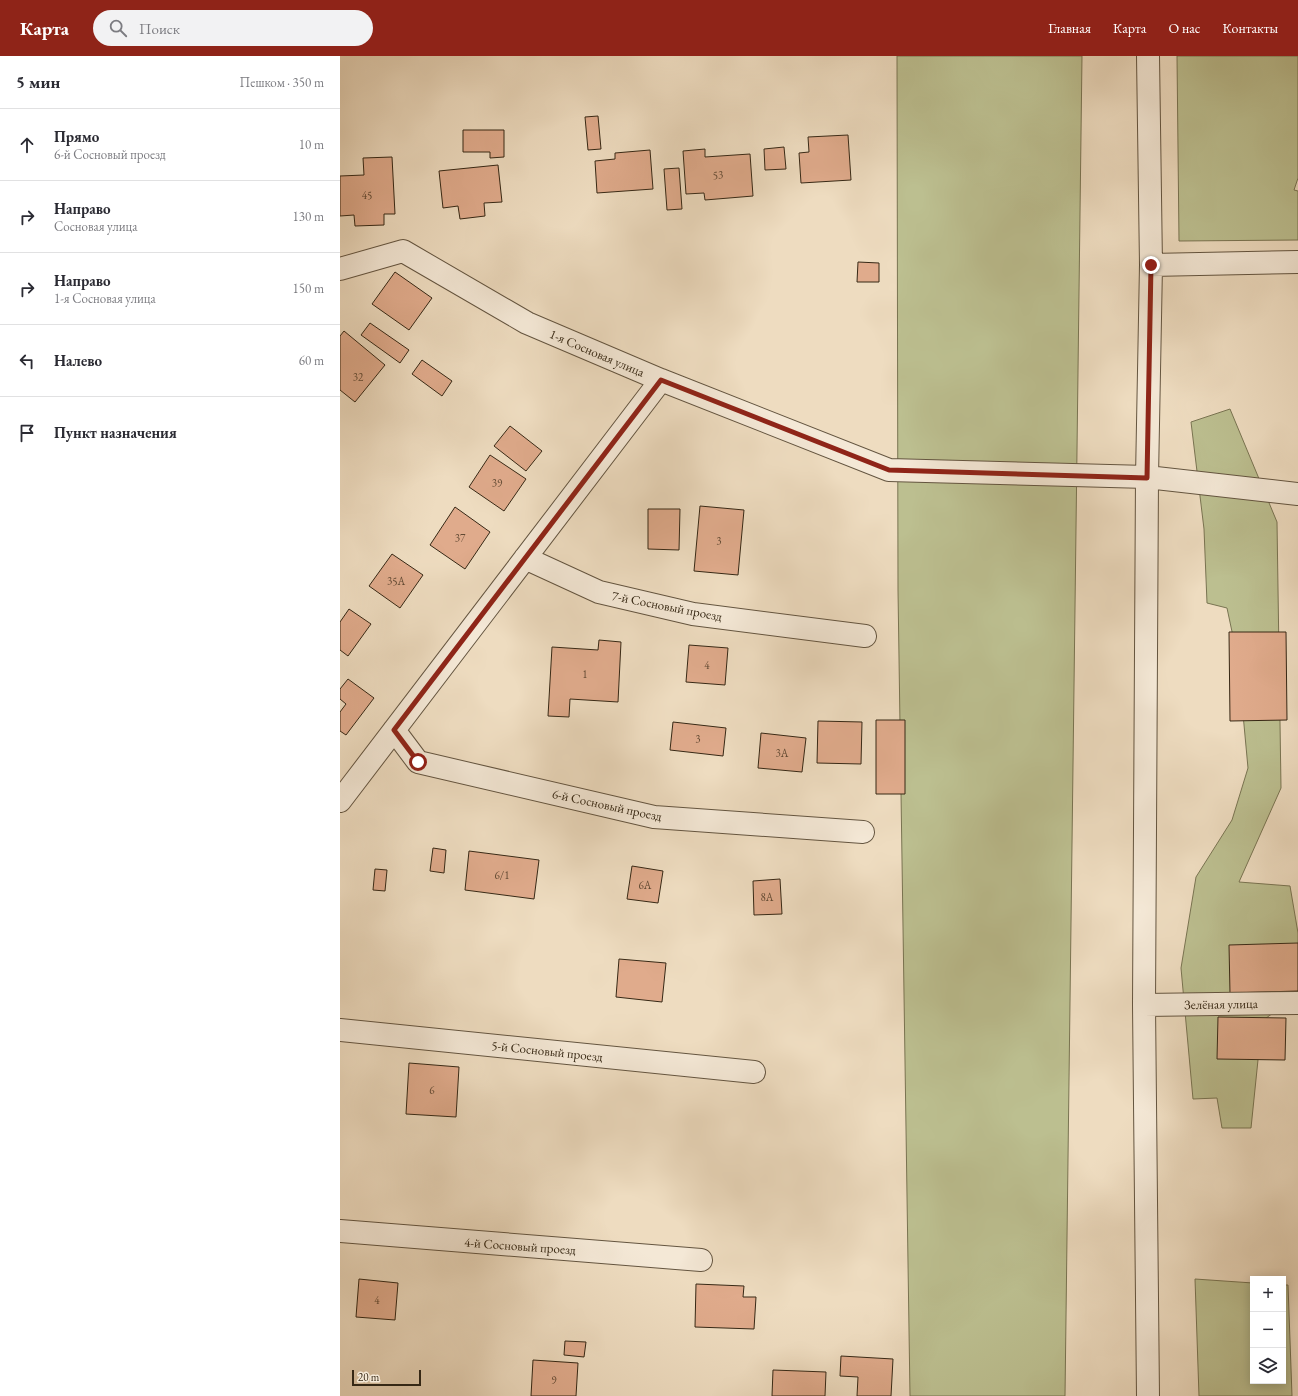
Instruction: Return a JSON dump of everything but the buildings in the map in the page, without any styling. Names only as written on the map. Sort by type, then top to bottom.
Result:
[{"type":"street","points":[[1148,56],[1151,265],[1147,478],[1144,1005],[1148,1396]]},
{"type":"street","name":"1-я Сосновая улица","points":[[340,269],[403,251],[528,323],[661,380],[889,470],[1147,478],[1298,494]]},
{"type":"street","points":[[1151,265],[1298,262]]},
{"type":"street","points":[[340,801],[661,380]]},
{"type":"street","name":"7-й Сосновый проезд","points":[[525,558],[599,592],[686,612],[864,636]]},
{"type":"street","name":"6-й Сосновый проезд","points":[[394,730],[418,762],[654,817],[863,832]]},
{"type":"street","name":"Зелёная улица","points":[[1144,1005],[1298,1003]]},
{"type":"street","name":"5-й Сосновый проезд","points":[[340,1030],[754,1072]]},
{"type":"street","name":"4-й Сосновый проезд","points":[[340,1232],[701,1260]]},
{"type":"green space","points":[[897,56],[1082,56],[1065,1396],[910,1396],[898,590]]},
{"type":"green space","points":[[1177,56],[1298,56],[1298,178],[1294,190],[1298,191],[1298,240],[1179,241]]},
{"type":"green space","points":[[1230,409],[1277,522],[1281,788],[1239,882],[1290,886],[1298,933],[1298,995],[1262,1021],[1251,1128],[1222,1128],[1217,1098],[1193,1099],[1181,968],[1196,877],[1232,820],[1248,768],[1238,660],[1227,608],[1207,603],[1204,529],[1191,422]]},
{"type":"green space","points":[[1195,1279],[1250,1283],[1250,1384],[1286,1384],[1286,1285],[1288,1285],[1292,1396],[1199,1396]]},
{"type":"route","points":[[418,762],[394,730],[661,380],[889,470],[1147,478],[1151,265]]}]
